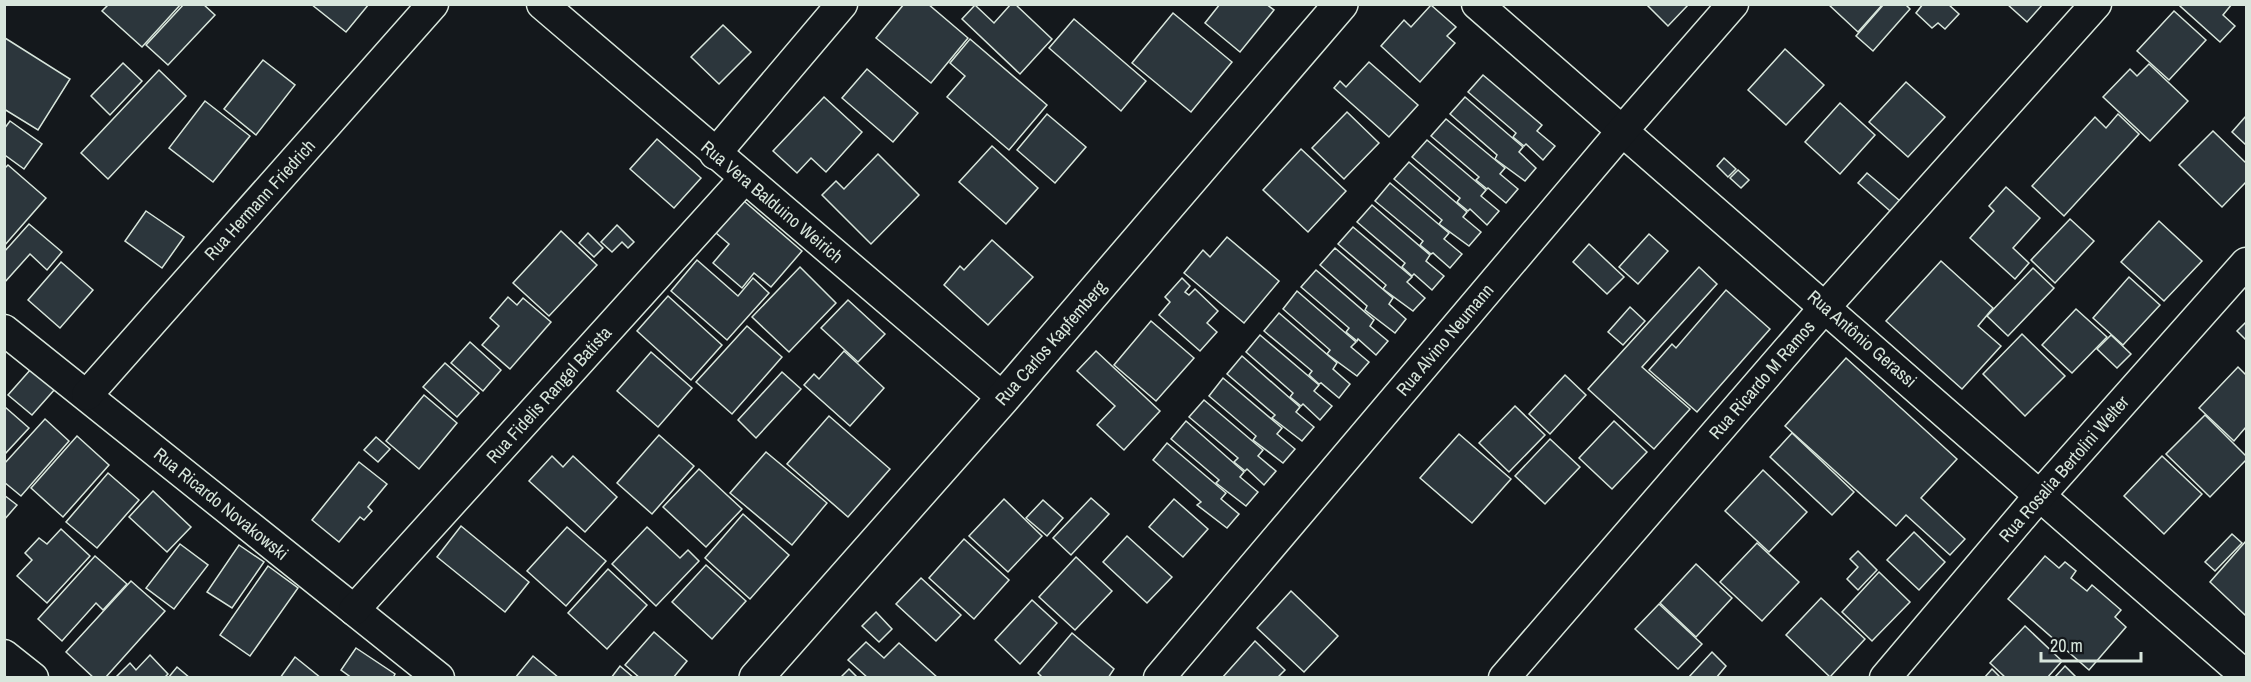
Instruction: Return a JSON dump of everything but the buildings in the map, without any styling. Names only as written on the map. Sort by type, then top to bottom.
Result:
[{"type":"street","name":"Rua Hermann Friedrich","points":[[87,395],[433,4]]},
{"type":"street","name":"Rua Vera Balduino Weirich","points":[[542,4],[1003,398]]},
{"type":"street","points":[[716,154],[842,4]]},
{"type":"street","name":"Rua Carlos Kapfemberg","points":[[756,678],[1003,398],[1341,4]]},
{"type":"street","name":"Rua Antônio Gerassi","points":[[1477,4],[2247,675]]},
{"type":"street","name":"Rua Alvino Neumann","points":[[1159,678],[1623,130],[1733,4]]},
{"type":"street","name":"Rua Ricardo M Ramos","points":[[1504,678],[1825,307],[2096,4]]},
{"type":"street","name":"Rua Fidelis Rangel Batista","points":[[354,610],[744,179]]},
{"type":"street","name":"Rua Rosalia Bertolini Welter","points":[[1885,678],[2040,495],[2247,263]]},
{"type":"street","name":"Rua Ricardo Novakowski","points":[[4,330],[439,678]]},
{"type":"street","points":[[4,655],[33,678]]}]
